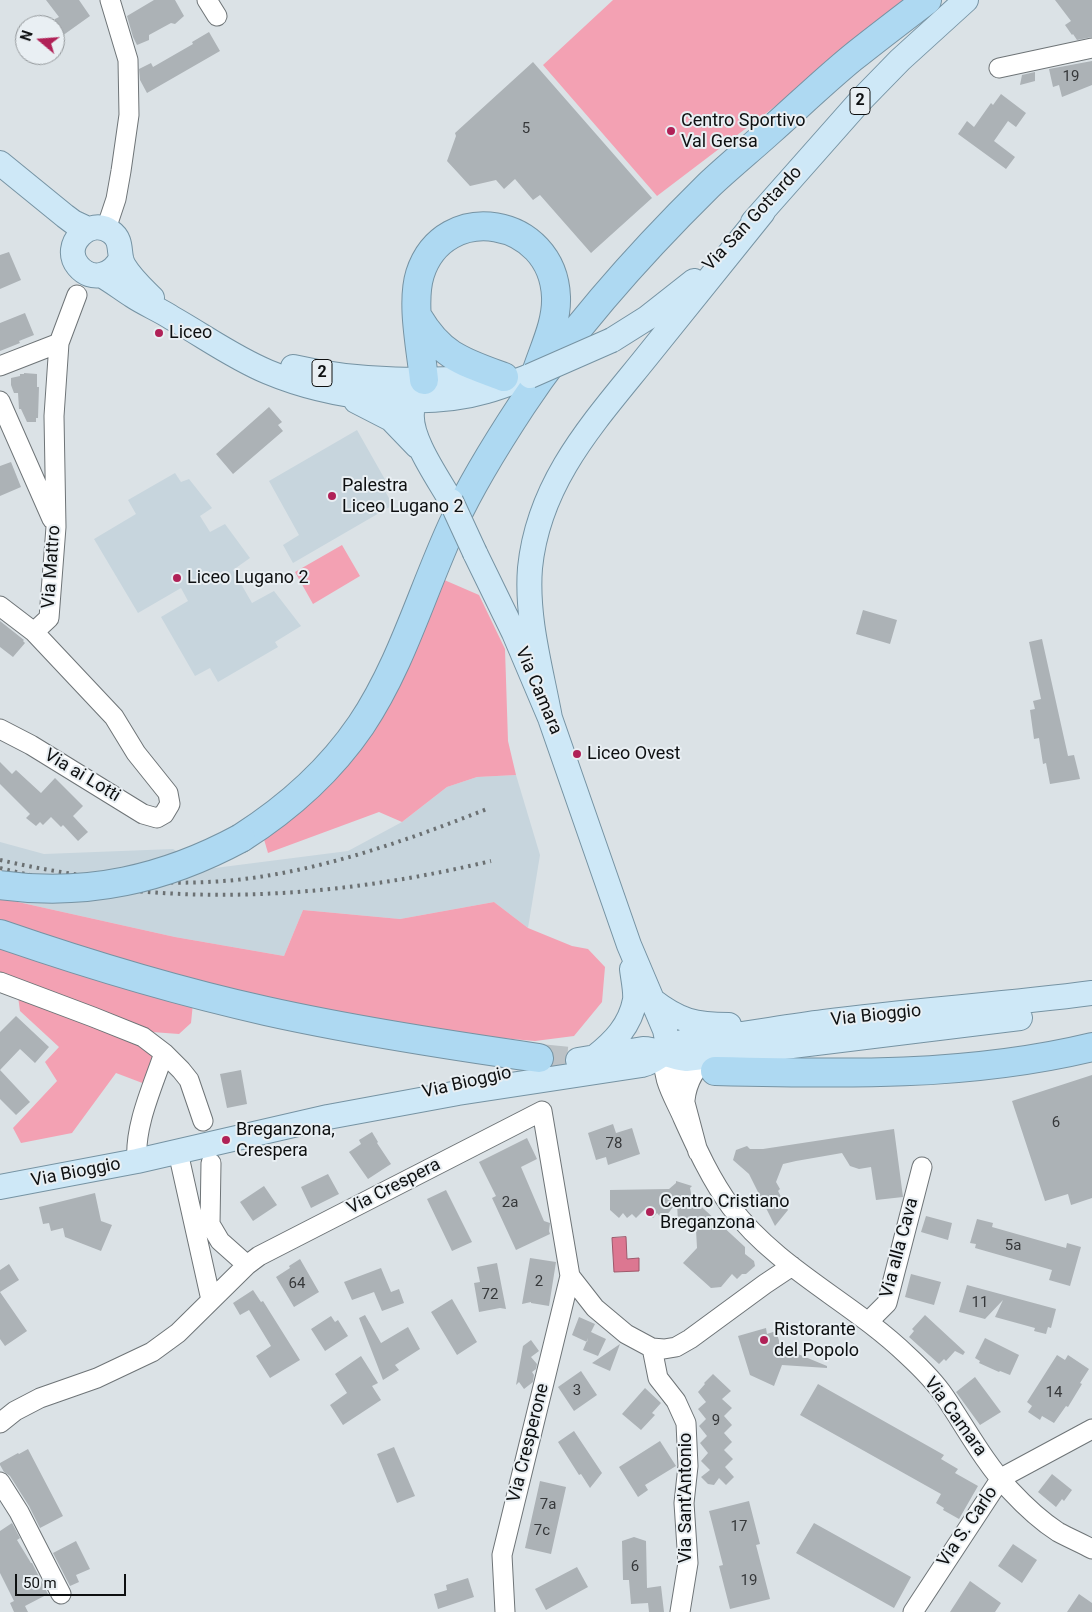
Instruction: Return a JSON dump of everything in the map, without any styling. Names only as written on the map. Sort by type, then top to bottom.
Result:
[{"type":"highway","points":[[520,385],[581,325],[631,267],[710,185],[852,58],[927,0]]},
{"type":"highway","points":[[0,885],[64,889],[124,883],[183,866],[217,851],[263,824],[301,794],[336,757],[362,723],[386,680],[453,523],[497,445],[520,385],[554,322],[556,296],[552,274],[549,265],[538,248],[512,231],[491,226],[472,227],[445,239],[430,254],[420,273],[417,293],[421,393]]},
{"type":"highway","points":[[418,316],[426,330],[444,350],[461,360],[520,385]]},
{"type":"highway","points":[[0,934],[104,968],[265,1011],[345,1028],[538,1058]]},
{"type":"highway","points":[[713,1063],[835,1074],[885,1073],[1001,1064],[1064,1054],[1092,1047]]},
{"type":"main road","name":"Via San Gottardo","points":[[0,169],[87,266],[134,297],[267,372],[328,392],[376,398],[421,393],[465,396],[520,385],[612,340],[648,318],[673,299],[718,258],[763,212],[860,101],[900,60],[966,0]]},
{"type":"main road","points":[[0,164],[73,222],[97,229],[117,238],[120,244],[121,258],[113,269],[87,266],[76,240],[81,233],[97,229]]},
{"type":"main road","points":[[550,718],[532,623],[530,594],[530,569],[534,540],[548,497],[568,459],[596,420],[763,212]]},
{"type":"main road","name":"Via San Gottardo","points":[[121,258],[124,266],[135,280],[172,317]]},
{"type":"main road","name":"Via San Gottardo","points":[[222,348],[322,373],[376,380],[421,393]]},
{"type":"main road","points":[[328,392],[358,402],[390,419],[425,455]]},
{"type":"main road","name":"Via Camara","points":[[421,393],[451,501]]},
{"type":"main road","name":"Via Camara","points":[[421,393],[412,422],[416,437],[451,501],[474,553],[514,633],[550,718],[629,945],[667,1040],[665,1054]]},
{"type":"main road","points":[[594,1057],[618,1037],[626,1025],[635,999],[629,945]]},
{"type":"main road","name":"Via Camara","points":[[629,945],[654,1039],[665,1054]]},
{"type":"main road","name":"Via Bioggio","points":[[328,1117],[458,1093],[652,1063],[674,1046],[685,1041],[823,1022],[1092,994]]},
{"type":"main road","points":[[652,1000],[674,1016],[698,1023],[757,1025],[823,1022]]},
{"type":"main road","name":"Via Bioggio","points":[[0,1188],[178,1152],[467,1082],[643,1049],[713,1063],[1092,1010]]},
{"type":"street","points":[[97,229],[115,201],[122,171],[129,115],[128,60],[110,0]]},
{"type":"street","points":[[999,68],[1092,48]]},
{"type":"street","name":"Via Mattro","points":[[87,266],[59,343],[54,416],[56,527],[49,618],[34,632],[114,717],[136,753],[168,793],[170,804],[164,814]]},
{"type":"street","points":[[0,366],[59,343]]},
{"type":"street","points":[[0,402],[56,527]]},
{"type":"street","points":[[0,606],[34,632]]},
{"type":"street","name":"Via ai Lotti","points":[[0,728],[143,814],[157,818],[164,814]]},
{"type":"street","points":[[0,982],[93,1016],[143,1037],[164,1053],[189,1080],[203,1121]]},
{"type":"street","points":[[137,1161],[136,1150],[140,1128],[164,1053]]},
{"type":"street","name":"Via Camara","points":[[665,1054],[675,1065],[698,1152]]},
{"type":"street","name":"Via Camara","points":[[665,1054],[663,1063],[664,1073],[698,1152],[732,1208],[755,1234],[792,1266],[868,1322],[907,1355],[944,1395],[975,1445],[1010,1490],[1058,1531],[1092,1549]]},
{"type":"street","points":[[685,1101],[686,1088],[691,1076],[700,1064],[713,1063]]},
{"type":"street","name":"Via Crespera","points":[[0,1423],[15,1410],[40,1398],[97,1378],[152,1352],[178,1333],[247,1265],[272,1249],[542,1111]]},
{"type":"street","name":"Via Cresperone","points":[[505,1612],[502,1555],[570,1276],[542,1111]]},
{"type":"street","points":[[178,1152],[211,1300]]},
{"type":"street","points":[[211,1163],[210,1224],[220,1241],[247,1265]]},
{"type":"street","name":"Via alla Cava","points":[[868,1322],[887,1303],[922,1167]]},
{"type":"street","points":[[652,1348],[676,1347],[690,1339],[764,1284],[792,1266]]},
{"type":"street","name":"Via Cresperone","points":[[570,1276],[591,1303],[610,1322],[626,1334],[652,1348]]},
{"type":"street","name":"Via Sant'Antonio","points":[[652,1348],[658,1378],[676,1401],[686,1423],[688,1466],[684,1503],[688,1563],[680,1612]]},
{"type":"street","name":"Via S. Carlo","points":[[912,1612],[1001,1478],[1092,1429]]},
{"type":"street","points":[[0,1482],[19,1512],[61,1594]]},
{"type":"shaded area","name":"Centro Sportivo Val Gersa","points":[[613,0],[915,0],[657,196],[543,65]]},
{"type":"shaded area","name":"Palestra Liceo Lugano 2","points":[[357,430],[387,483],[382,486],[393,505],[293,563],[283,545],[299,535],[269,481]]},
{"type":"shaded area","name":"Liceo Lugano 2","points":[[175,473],[181,482],[189,479],[212,508],[200,516],[210,532],[225,524],[250,558],[233,570],[252,603],[274,591],[301,626],[275,642],[278,647],[218,682],[210,668],[195,676],[161,617],[188,601],[181,588],[138,613],[94,539],[136,514],[128,500]]},
{"type":"shaded area","points":[[342,545],[360,576],[313,604],[295,572]]},
{"type":"shaded area","points":[[442,579],[479,595],[505,649],[508,741],[516,775],[477,777],[447,787],[402,822],[379,812],[268,853],[263,836],[333,779]]},
{"type":"shaded area","points":[[516,775],[540,855],[528,928],[494,902],[400,919],[303,910],[284,956],[175,937],[0,898],[0,842],[44,854],[173,849],[207,869],[348,851],[402,822],[447,787],[477,777]]},
{"type":"shaded area","points":[[0,898],[175,937],[284,956],[303,910],[400,919],[494,902],[528,928],[572,946],[588,949],[605,967],[602,1002],[574,1036],[535,1041],[465,1035],[282,1002],[195,981],[34,933],[0,919]]},
{"type":"shaded area","points":[[0,944],[193,1003],[191,1023],[179,1034],[125,1030],[154,1058],[145,1084],[116,1073],[72,1133],[21,1143],[13,1128],[57,1081],[45,1062],[59,1047],[20,1011],[17,989],[0,983]]},
{"type":"shaded area","points":[[626,1237],[627,1259],[639,1258],[639,1271],[614,1272],[612,1238]]},
{"type":"building","points":[[46,0],[79,0],[90,16],[65,34],[65,15],[57,15]]},
{"type":"building","points":[[154,0],[175,0],[184,16],[175,24],[171,23],[149,35],[149,40],[137,45],[127,16]]},
{"type":"building","points":[[1055,0],[1092,0],[1092,37],[1077,40],[1072,35],[1065,25],[1071,21]]},
{"type":"building","points":[[209,32],[220,51],[147,93],[140,80],[139,69],[151,63],[153,67],[193,44],[192,42]]},
{"type":"building","points":[[1092,61],[1092,85],[1062,97],[1059,85],[1053,87],[1049,69]]},
{"type":"building","points":[[533,62],[652,198],[591,253],[540,195],[533,200],[515,179],[504,189],[496,180],[470,186],[447,161],[456,136],[455,133]]},
{"type":"building","points":[[1035,72],[1035,81],[1020,85],[1022,75]]},
{"type":"building","points":[[1001,94],[1026,113],[1016,127],[1008,121],[994,141],[1015,157],[1006,169],[958,134],[967,121],[974,127],[991,103],[993,105]]},
{"type":"building","points":[[9,252],[21,280],[0,289],[0,255]]},
{"type":"building","points":[[25,313],[34,335],[0,351],[0,323]]},
{"type":"building","points":[[24,373],[37,374],[37,387],[39,387],[38,418],[36,418],[36,422],[27,422],[21,409],[19,409],[18,393],[14,393],[11,385],[11,378]]},
{"type":"building","points":[[269,407],[282,422],[278,425],[283,431],[233,474],[216,454]]},
{"type":"building","points":[[11,462],[21,487],[0,496],[0,466]]},
{"type":"building","points":[[863,610],[897,620],[890,644],[856,634]]},
{"type":"building","points":[[0,621],[24,640],[25,643],[13,657],[0,647]]},
{"type":"building","points":[[1042,639],[1068,756],[1074,755],[1080,779],[1050,784],[1046,763],[1043,764],[1039,738],[1034,739],[1030,710],[1035,709],[1033,701],[1041,699],[1029,642]]},
{"type":"building","points":[[0,762],[12,774],[16,770],[41,793],[55,778],[83,806],[73,816],[88,832],[78,841],[63,825],[61,827],[51,817],[43,825],[40,822],[36,826],[26,818],[30,814],[0,784]]},
{"type":"building","points":[[16,1016],[49,1047],[35,1063],[20,1049],[0,1070],[0,1032]]},
{"type":"building","points":[[0,1070],[30,1102],[16,1115],[0,1099]]},
{"type":"building","points":[[241,1070],[247,1104],[227,1108],[220,1074]]},
{"type":"building","points":[[1092,1075],[1092,1198],[1071,1205],[1068,1194],[1045,1201],[1012,1101]]},
{"type":"building","points":[[613,1124],[616,1133],[632,1128],[640,1154],[608,1165],[606,1157],[596,1160],[588,1133]]},
{"type":"building","points":[[894,1129],[903,1197],[876,1200],[871,1167],[859,1169],[850,1166],[842,1153],[796,1161],[783,1164],[776,1182],[780,1189],[778,1191],[788,1210],[775,1226],[749,1174],[733,1160],[736,1150],[747,1146],[750,1149],[763,1149]]},
{"type":"building","points":[[372,1132],[391,1164],[368,1179],[349,1152],[361,1144],[359,1140]]},
{"type":"building","points":[[527,1138],[537,1159],[521,1167],[544,1221],[550,1223],[550,1234],[516,1250],[492,1198],[496,1196],[479,1162]]},
{"type":"building","points":[[328,1174],[339,1194],[311,1208],[301,1187]]},
{"type":"building","points":[[676,1181],[692,1186],[690,1188],[692,1198],[745,1247],[745,1254],[754,1261],[755,1266],[746,1274],[742,1274],[737,1279],[732,1274],[721,1287],[711,1288],[683,1263],[697,1248],[696,1230],[685,1230],[684,1224],[678,1224],[677,1202],[663,1220],[657,1213],[653,1218],[644,1210],[636,1218],[632,1214],[627,1218],[623,1213],[619,1218],[610,1210],[610,1190],[669,1189]]},
{"type":"building","points":[[264,1186],[277,1205],[253,1221],[240,1202]]},
{"type":"building","points":[[446,1190],[472,1242],[452,1251],[427,1199]]},
{"type":"building","points":[[95,1193],[101,1221],[112,1225],[101,1251],[65,1237],[63,1228],[51,1231],[49,1223],[43,1224],[39,1207]]},
{"type":"building","points":[[926,1216],[952,1223],[948,1240],[921,1232]]},
{"type":"building","points":[[977,1219],[993,1223],[992,1227],[1066,1248],[1067,1243],[1081,1247],[1070,1286],[1049,1280],[1052,1270],[975,1248],[976,1244],[970,1243]]},
{"type":"building","points":[[530,1258],[556,1262],[549,1306],[531,1302],[522,1304]]},
{"type":"building","points":[[300,1259],[319,1292],[294,1307],[276,1277]]},
{"type":"building","points":[[497,1263],[506,1309],[500,1308],[479,1312],[474,1283],[480,1282],[477,1267]]},
{"type":"building","points":[[9,1264],[19,1280],[0,1292],[0,1270]]},
{"type":"building","points":[[381,1268],[391,1292],[399,1289],[404,1303],[382,1311],[374,1292],[352,1300],[344,1282]]},
{"type":"building","points":[[911,1274],[941,1282],[934,1305],[905,1297]]},
{"type":"building","points":[[967,1285],[1056,1309],[1051,1328],[1048,1327],[1046,1334],[1034,1331],[1035,1328],[995,1317],[1003,1300],[985,1319],[959,1312]]},
{"type":"building","points":[[253,1290],[261,1302],[263,1301],[300,1360],[270,1378],[256,1356],[271,1346],[249,1310],[240,1315],[233,1303]]},
{"type":"building","points":[[0,1292],[27,1331],[5,1346],[0,1339]]},
{"type":"building","points":[[452,1299],[477,1342],[457,1355],[431,1312]]},
{"type":"building","points":[[365,1315],[381,1343],[408,1327],[420,1349],[395,1365],[399,1370],[383,1380],[359,1318]]},
{"type":"building","points":[[925,1315],[965,1352],[963,1355],[955,1351],[946,1361],[944,1359],[939,1364],[909,1337],[914,1331],[912,1329]]},
{"type":"building","points":[[331,1316],[335,1322],[338,1320],[348,1336],[325,1351],[311,1329]]},
{"type":"building","points":[[579,1317],[595,1324],[591,1332],[606,1339],[598,1356],[583,1350],[586,1342],[572,1335]]},
{"type":"building","points":[[766,1328],[767,1334],[776,1331],[781,1347],[827,1366],[827,1368],[782,1365],[774,1386],[750,1375],[738,1336]]},
{"type":"building","points":[[985,1338],[1019,1355],[1010,1375],[979,1363],[980,1361],[975,1358]]},
{"type":"building","points":[[531,1340],[539,1351],[531,1357],[537,1364],[536,1369],[532,1372],[534,1375],[533,1382],[524,1389],[519,1382],[516,1385],[523,1346]]},
{"type":"building","points":[[620,1344],[610,1371],[592,1363]]},
{"type":"building","points":[[1057,1355],[1065,1360],[1068,1355],[1089,1369],[1068,1407],[1066,1406],[1054,1423],[1042,1416],[1040,1420],[1028,1412],[1032,1406],[1027,1402]]},
{"type":"building","points":[[361,1356],[378,1383],[372,1386],[381,1400],[343,1425],[330,1405],[347,1393],[335,1374]]},
{"type":"building","points":[[581,1371],[597,1395],[574,1411],[558,1387]]},
{"type":"building","points":[[713,1374],[731,1391],[722,1399],[732,1408],[724,1416],[732,1425],[724,1433],[732,1442],[724,1450],[733,1459],[725,1467],[734,1477],[726,1485],[719,1478],[714,1485],[708,1484],[701,1477],[710,1470],[701,1461],[708,1453],[700,1443],[707,1436],[699,1426],[706,1419],[698,1409],[706,1402],[698,1392]]},
{"type":"building","points":[[975,1377],[1001,1412],[980,1425],[956,1392]]},
{"type":"building","points":[[818,1384],[944,1455],[941,1459],[958,1469],[955,1473],[978,1486],[959,1519],[943,1510],[944,1508],[936,1503],[941,1494],[800,1415]]},
{"type":"building","points":[[645,1388],[661,1403],[652,1413],[655,1415],[641,1430],[622,1414]]},
{"type":"building","points":[[574,1431],[602,1473],[590,1488],[581,1474],[579,1475],[558,1442]]},
{"type":"building","points":[[660,1441],[676,1466],[645,1485],[648,1490],[638,1497],[619,1467]]},
{"type":"building","points":[[394,1447],[415,1496],[397,1503],[377,1454]]},
{"type":"building","points":[[28,1449],[63,1516],[40,1528],[10,1476],[4,1472],[0,1465],[0,1463]]},
{"type":"building","points":[[1052,1474],[1072,1490],[1064,1501],[1062,1499],[1056,1507],[1038,1492]]},
{"type":"building","points":[[540,1481],[566,1487],[551,1554],[525,1548]]},
{"type":"building","points":[[749,1501],[760,1544],[756,1545],[770,1599],[730,1609],[719,1566],[723,1565],[709,1511]]},
{"type":"building","points":[[12,1523],[20,1538],[17,1540],[32,1563],[48,1594],[25,1606],[28,1612],[14,1612],[10,1603],[14,1601],[0,1573],[0,1531]]},
{"type":"building","points":[[814,1523],[911,1577],[894,1608],[796,1553]]},
{"type":"building","points":[[634,1537],[646,1541],[647,1588],[661,1586],[664,1612],[649,1612],[648,1603],[631,1604],[629,1580],[623,1580],[622,1541]]},
{"type":"building","points":[[76,1541],[90,1569],[76,1575],[79,1582],[70,1586],[53,1553]]},
{"type":"building","points":[[1013,1544],[1037,1560],[1022,1583],[998,1566]]},
{"type":"building","points":[[577,1567],[588,1587],[546,1610],[535,1589]]},
{"type":"building","points":[[468,1578],[474,1597],[438,1609],[434,1594],[447,1590],[446,1585]]},
{"type":"building","points":[[970,1581],[1001,1603],[995,1612],[950,1612]]},
{"type":"building","points":[[1079,1594],[1092,1603],[1092,1612],[1067,1612]]},
{"type":"tunnel","points":[[539,1058],[604,1064]]},
{"type":"railway","points":[[0,860],[32,867],[129,881],[227,881],[288,872],[346,858],[403,840],[487,809]]},
{"type":"railway","points":[[0,868],[61,881],[123,890],[184,894],[246,894],[307,891],[368,884],[430,874],[491,861]]},
{"type":"place","name":"Centro Sportivo Val Gersa","points":[[671,131]]},
{"type":"place","name":"Liceo","points":[[159,333]]},
{"type":"place","name":"Palestra Liceo Lugano 2","points":[[332,496]]},
{"type":"place","name":"Liceo Lugano 2","points":[[177,578]]},
{"type":"place","name":"Liceo Ovest","points":[[577,754]]},
{"type":"place","name":"Breganzona, Crespera","points":[[226,1140]]},
{"type":"place","name":"Centro Cristiano Breganzona","points":[[650,1212]]},
{"type":"place","name":"Ristorante del Popolo","points":[[764,1340]]}]
